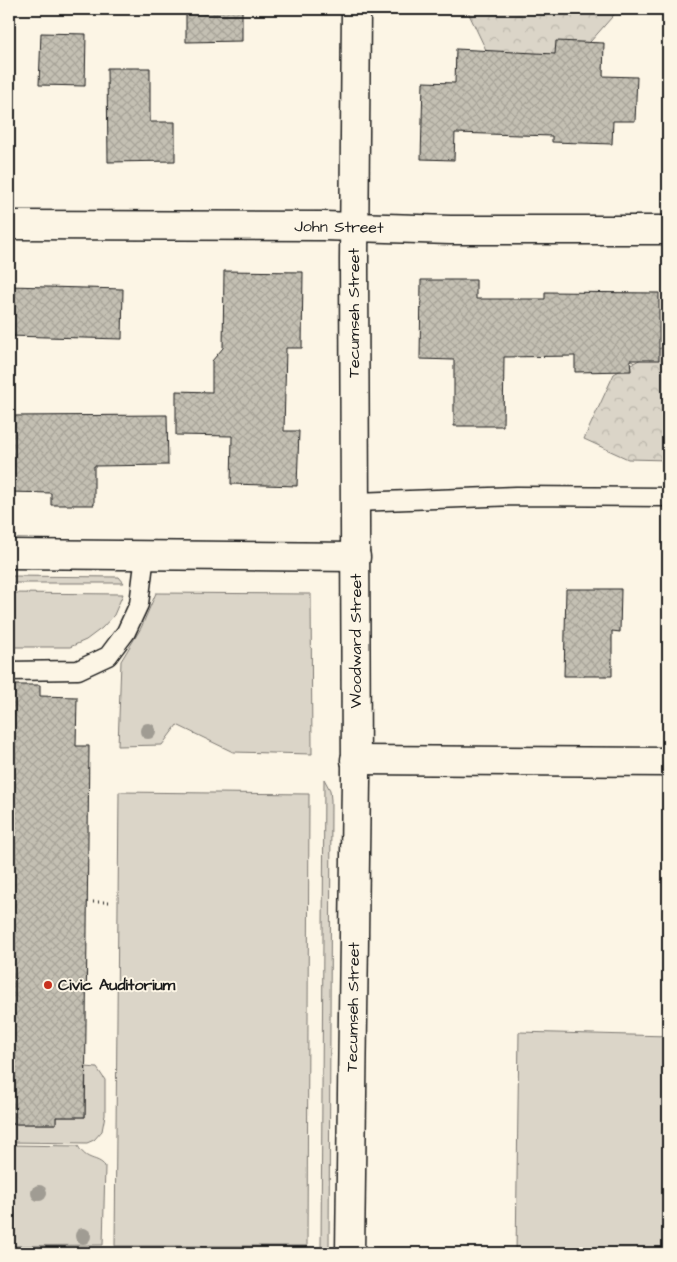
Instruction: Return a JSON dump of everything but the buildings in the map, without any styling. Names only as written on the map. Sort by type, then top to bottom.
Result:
[{"type":"street","name":"Tecumseh Street","points":[[356,9],[354,227],[356,557]]},
{"type":"street","name":"John Street","points":[[9,225],[323,226],[450,230],[668,230]]},
{"type":"street","name":"Woodward Street","points":[[9,554],[356,557],[355,760]]},
{"type":"street","name":"Tecumseh Street","points":[[350,1253],[355,760]]},
{"type":"street","points":[[355,760],[668,762]]},
{"type":"lane","points":[[356,502],[516,496],[668,497]]},
{"type":"lane","points":[[9,672],[78,670],[108,656],[126,632],[139,604],[145,555]]},
{"type":"path","points":[[93,902],[110,902]]},
{"type":"green space","points":[[469,9],[619,9],[555,82],[514,109],[468,12]]},
{"type":"green space","points":[[668,344],[668,460],[628,459],[584,439],[614,374]]},
{"type":"green space","points":[[9,576],[119,577],[124,583],[9,583]]},
{"type":"green space","points":[[9,593],[123,594],[114,615],[102,628],[86,640],[70,647],[9,647]]},
{"type":"green space","points":[[156,593],[311,594],[312,754],[233,752],[177,725],[162,745],[118,746],[121,661],[141,628]]},
{"type":"green space","points":[[324,779],[330,790],[331,800],[329,1250],[321,1250]]},
{"type":"green space","points":[[119,792],[309,794],[307,1246],[115,1246]]},
{"type":"green space","points":[[519,1032],[668,1036],[668,1253],[516,1253]]},
{"type":"green space","points":[[86,1067],[97,1068],[105,1080],[105,1115],[102,1131],[94,1140],[87,1143],[9,1142],[9,1124],[56,1124],[56,1117],[85,1117]]},
{"type":"green space","points":[[9,1145],[78,1146],[88,1157],[99,1161],[105,1166],[103,1245],[9,1246]]},
{"type":"place","name":"Civic Auditorium","points":[[48,985]]}]
